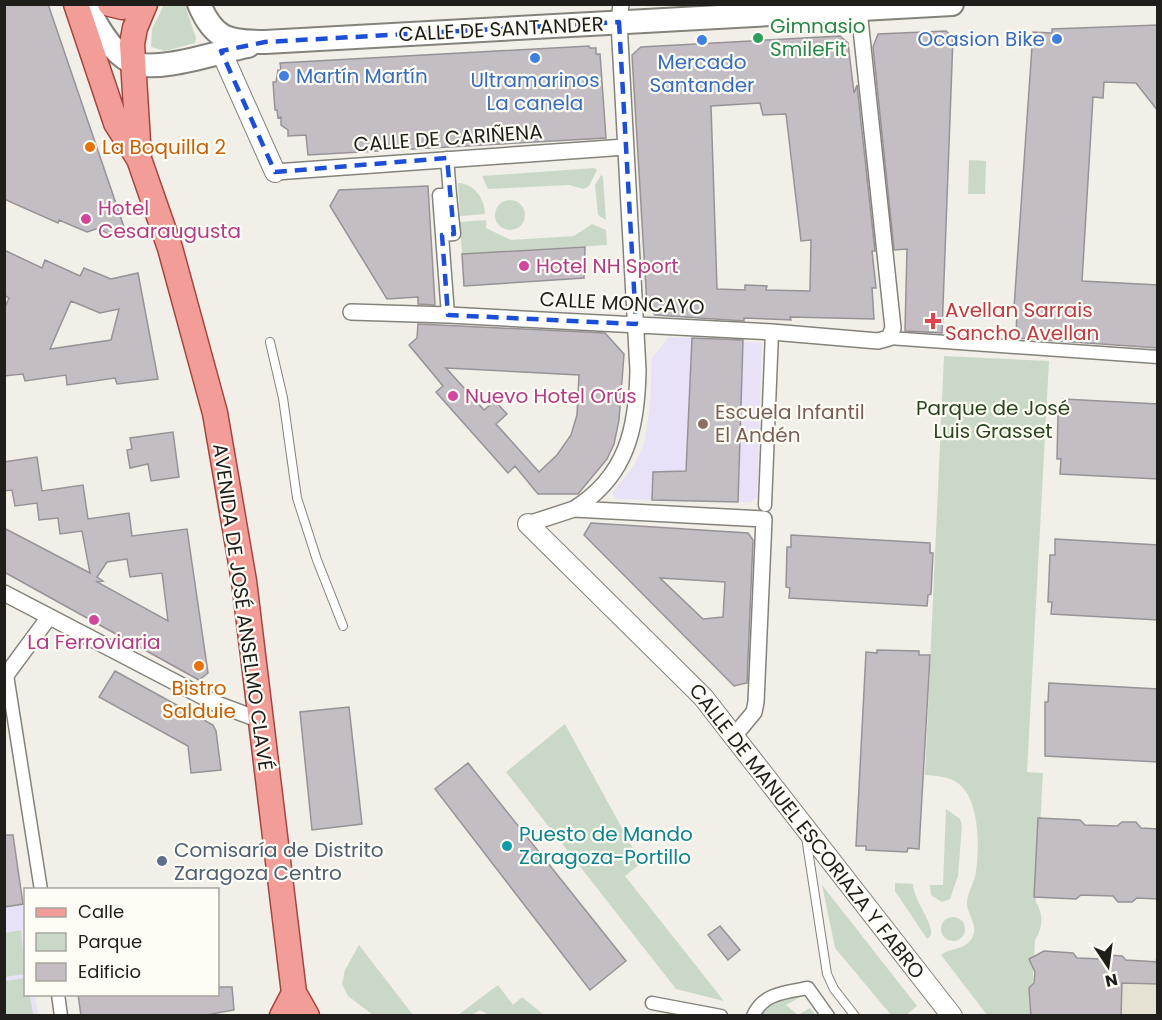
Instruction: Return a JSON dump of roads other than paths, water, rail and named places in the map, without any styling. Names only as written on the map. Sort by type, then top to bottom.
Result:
[{"type":"main road","name":"AVENIDA DE JOSÉ ANSELMO CLAVÉ","points":[[76,4],[116,123],[139,159],[181,285],[217,422],[239,546],[294,993],[307,1016]]},
{"type":"main road","points":[[86,4],[96,25],[112,46],[132,62]]},
{"type":"main road","points":[[110,4],[122,7],[137,4]]},
{"type":"main road","name":"AVENIDA DE JOSÉ ANSELMO CLAVÉ","points":[[139,159],[132,62],[135,28],[145,4]]},
{"type":"main road","points":[[198,4],[228,47]]},
{"type":"main road","name":"CALLE DE SANTANDER","points":[[132,62],[157,65],[228,47],[265,42],[620,13],[859,10],[952,4]]},
{"type":"main road","points":[[282,1016],[294,993]]},
{"type":"street","points":[[859,10],[893,328],[890,338],[1158,357]]},
{"type":"street","points":[[528,524],[574,509],[593,497],[613,474],[631,439],[637,410],[636,324],[625,147],[620,13]]},
{"type":"street","points":[[228,47],[275,172]]},
{"type":"street","name":"CALLE DE CARIÑENA","points":[[275,172],[625,147]]},
{"type":"street","points":[[447,158],[450,195],[439,195],[448,315]]},
{"type":"street","name":"CALLE MONCAYO","points":[[351,312],[636,324],[879,341],[890,338]]},
{"type":"street","points":[[735,735],[754,712],[756,702],[772,332]]},
{"type":"street","points":[[574,509],[764,512]]},
{"type":"street","name":"CALLE DE MANUEL ESCORIAZA Y FABRO","points":[[528,524],[682,674],[735,735],[952,1016]]},
{"type":"street","points":[[4,593],[217,704],[260,720]]},
{"type":"street","points":[[41,888],[6,676],[49,617]]},
{"type":"street","points":[[753,1016],[757,1008],[771,995],[808,988],[828,1016]]},
{"type":"street","points":[[58,996],[61,1016]]},
{"type":"street","points":[[652,1004],[720,1016]]},
{"type":"lane","points":[[270,342],[283,398],[297,498],[317,560],[343,626]]},
{"type":"lane","points":[[805,826],[813,893],[827,974],[834,989],[855,1016]]},
{"type":"place","name":"Gimnasio SmileFit","points":[[758,38]]},
{"type":"place","name":"Ocasion Bike","points":[[1057,39]]},
{"type":"place","name":"Mercado Santander","points":[[702,40]]},
{"type":"place","name":"Ultramarinos La canela","points":[[535,58]]},
{"type":"place","name":"Martín Martín","points":[[284,76]]},
{"type":"place","name":"La Boquilla 2","points":[[90,147]]},
{"type":"place","name":"Hotel Cesaraugusta","points":[[86,219]]},
{"type":"place","name":"Hotel NH Sport","points":[[524,266]]},
{"type":"place","name":"Avellan Sarrais Sancho Avellan","points":[[933,321]]},
{"type":"place","name":"Nuevo Hotel Orús","points":[[453,396]]},
{"type":"place","name":"Escuela Infantil El Andén","points":[[703,424]]},
{"type":"place","name":"La Ferroviaria","points":[[94,620]]},
{"type":"place","name":"Bistro Salduie","points":[[199,666]]},
{"type":"place","name":"Puesto de Mando Zaragoza-Portillo","points":[[507,846]]},
{"type":"place","name":"Comisaría de Distrito Zaragoza Centro","points":[[162,861]]},
{"type":"park label","name":"Parque de José Luis Grasset","points":[[993,420]]}]
